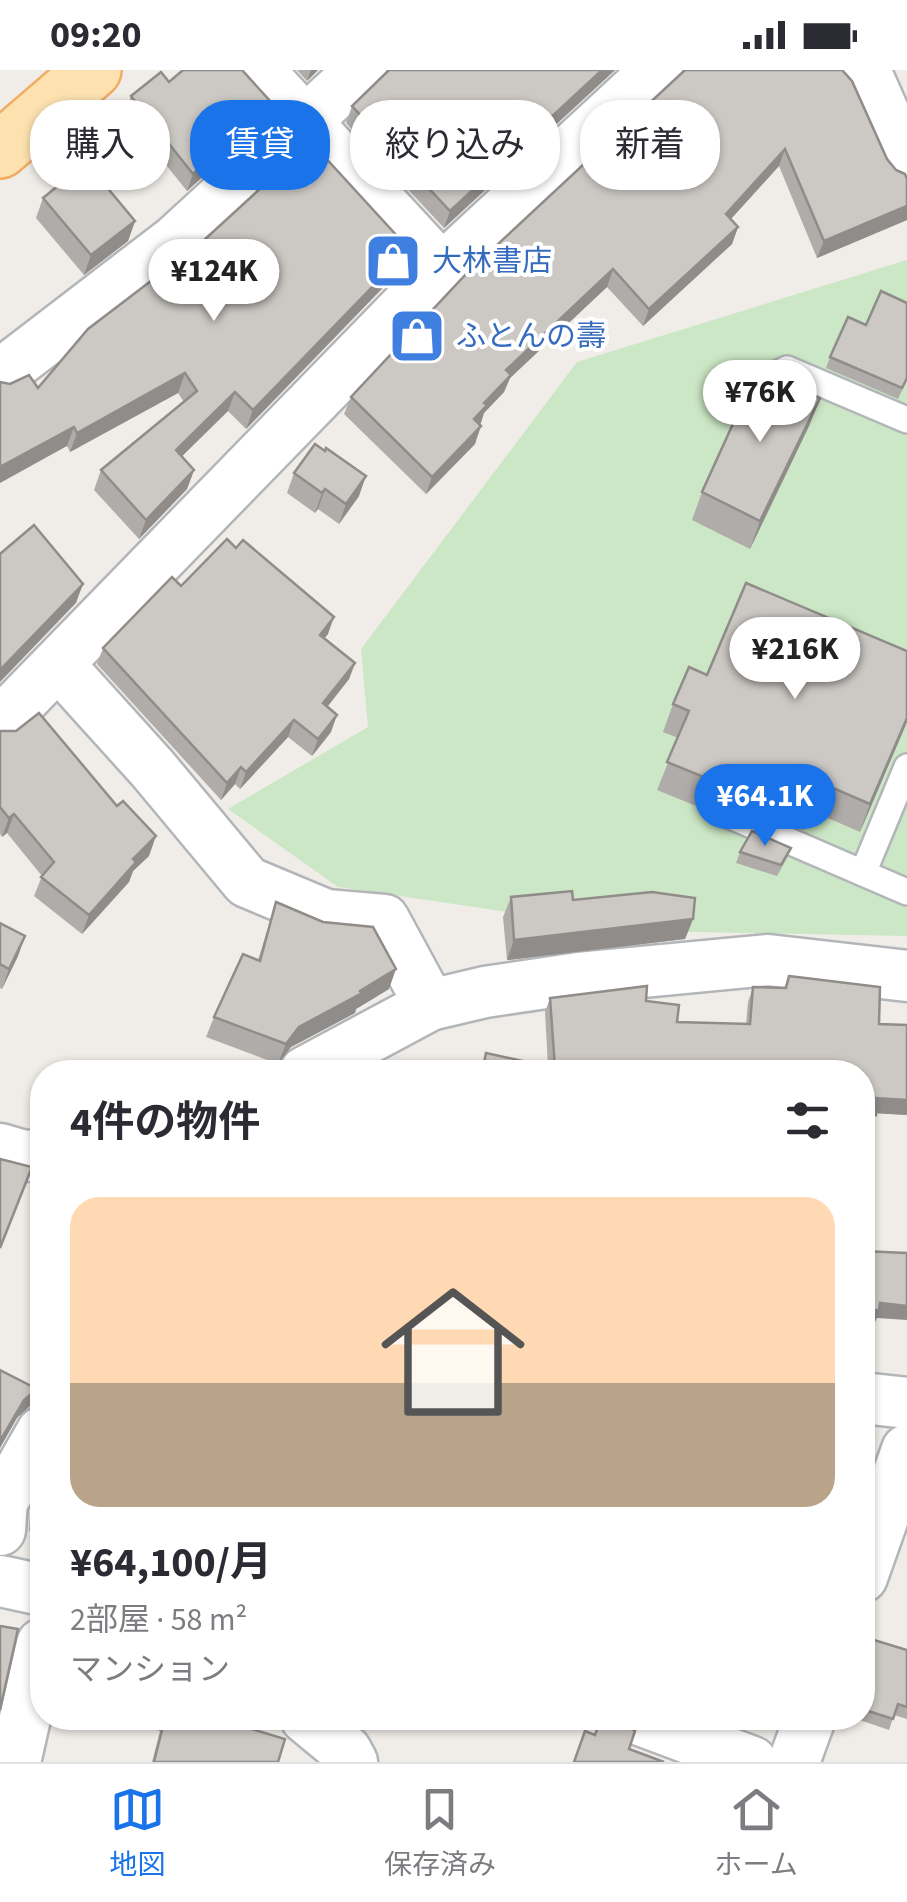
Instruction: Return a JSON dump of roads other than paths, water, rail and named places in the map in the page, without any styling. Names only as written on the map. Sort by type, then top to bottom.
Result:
[{"type":"main road","points":[[0,150],[93,70]]},
{"type":"street","points":[[258,70],[286,100]]},
{"type":"street","points":[[330,100],[361,70]]},
{"type":"street","points":[[0,723],[442,269],[658,70]]},
{"type":"street","points":[[859,70],[870,82],[907,165]]},
{"type":"street","points":[[330,147],[442,269]]},
{"type":"street","points":[[0,375],[176,240],[232,190]]},
{"type":"street","points":[[58,664],[247,882],[326,915],[384,920],[430,1005]]},
{"type":"street","points":[[327,1060],[430,1005],[485,992],[580,978],[768,960],[907,976]]},
{"type":"street","points":[[0,1150],[30,1156]]},
{"type":"street","points":[[875,1399],[907,1403]]},
{"type":"street","points":[[879,1573],[907,1450]]},
{"type":"street","points":[[1,1511],[30,1455]]},
{"type":"street","points":[[0,1581],[30,1587]]},
{"type":"street","points":[[13,1736],[30,1682]]},
{"type":"street","points":[[667,1730],[752,1762]]},
{"type":"street","points":[[794,1762],[806,1730]]},
{"type":"street","points":[[304,1734],[346,1751],[352,1762]]},
{"type":"lane","points":[[723,401],[788,368],[907,420]]},
{"type":"lane","points":[[863,873],[907,767]]},
{"type":"lane","points":[[717,810],[907,892]]},
{"type":"place","name":"大林書店","points":[[393,261]]},
{"type":"place","name":"ふとんの壽","points":[[417,336]]}]
